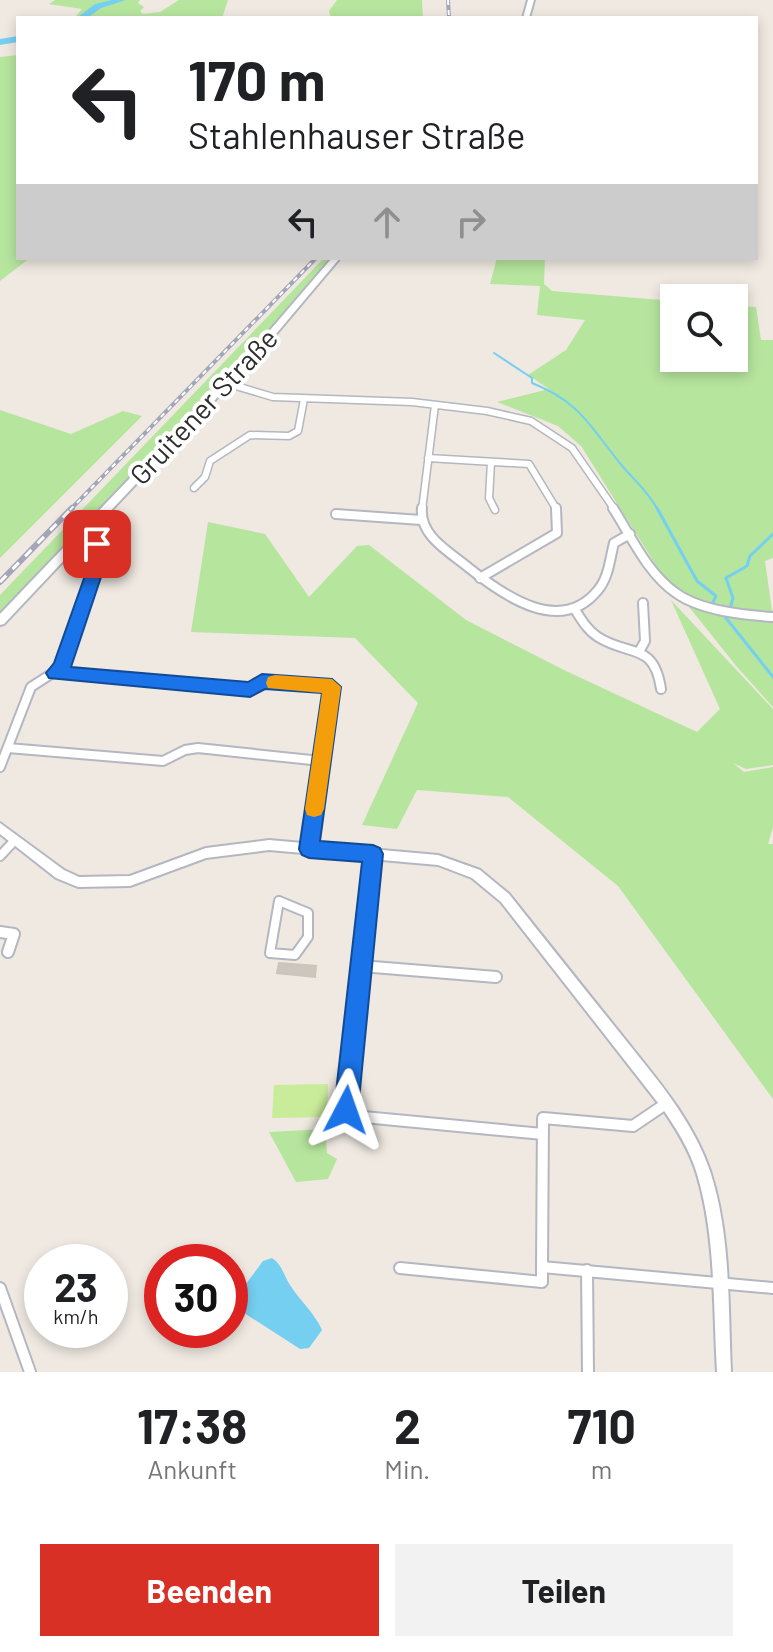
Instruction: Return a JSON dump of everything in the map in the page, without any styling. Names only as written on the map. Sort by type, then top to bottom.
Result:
[{"type":"main road","name":"Gruitener Straße","points":[[0,621],[226,383],[334,260]]},
{"type":"street","points":[[226,383],[273,397],[383,400],[435,405],[515,417],[546,429],[572,448],[588,467],[661,580],[685,598],[732,614],[773,617]]},
{"type":"street","points":[[194,488],[205,477],[210,461],[250,435],[289,436],[298,431],[304,399]]},
{"type":"street","points":[[435,405],[421,520],[430,535],[510,600],[532,608],[574,608],[589,600],[600,588],[614,543],[630,534]]},
{"type":"street","points":[[428,458],[529,464],[557,509],[557,533],[480,578]]},
{"type":"street","points":[[491,462],[489,498],[495,510]]},
{"type":"street","points":[[336,514],[421,520]]},
{"type":"street","points":[[0,767],[31,687],[62,667],[101,553],[97,544]]},
{"type":"street","points":[[640,650],[645,641],[643,603]]},
{"type":"street","points":[[574,608],[598,637],[624,648],[640,650],[654,660],[660,671],[661,689]]},
{"type":"street","points":[[55,673],[250,689],[262,682],[332,687],[309,849]]},
{"type":"street","points":[[8,748],[163,761],[185,750],[198,748],[321,761]]},
{"type":"street","points":[[0,828],[60,874],[78,882],[99,884],[130,881],[206,853],[269,845],[438,860],[476,874],[505,898],[667,1103],[687,1136],[704,1174],[718,1282],[724,1372]]},
{"type":"street","points":[[0,856],[15,840]]},
{"type":"street","points":[[373,854],[346,1110],[353,1116],[543,1134]]},
{"type":"street","points":[[279,901],[308,913],[311,924],[308,943],[295,955],[270,953],[279,901]]},
{"type":"street","points":[[0,932],[14,934],[8,952]]},
{"type":"street","points":[[361,966],[496,977]]},
{"type":"street","points":[[400,1268],[542,1282],[543,1118],[633,1126],[667,1103]]},
{"type":"street","points":[[542,1267],[773,1288]]},
{"type":"street","points":[[587,1270],[588,1372]]},
{"type":"street","points":[[0,1288],[30,1372]]},
{"type":"green space","points":[[55,0],[140,0],[138,3],[144,7],[140,11],[143,14],[160,12],[179,0],[228,0],[223,16],[76,16],[82,9],[49,4]]},
{"type":"green space","points":[[337,0],[422,0],[423,16],[330,16],[329,11]]},
{"type":"green space","points":[[16,55],[16,260],[27,260],[0,281],[0,57]]},
{"type":"green space","points":[[322,260],[330,260],[279,322],[0,615],[0,595]]},
{"type":"green space","points":[[496,260],[545,260],[544,284],[552,291],[660,300],[660,372],[748,372],[748,307],[756,307],[761,340],[773,340],[773,558],[765,561],[773,617],[773,707],[657,567],[581,446],[558,426],[497,402],[549,389],[528,375],[566,350],[585,320],[537,315],[540,286],[490,284]]},
{"type":"green space","points":[[0,410],[71,434],[123,411],[142,416],[0,558]]},
{"type":"green space","points":[[208,522],[265,534],[309,597],[357,546],[369,545],[466,620],[697,732],[720,709],[671,600],[773,709],[773,765],[746,769],[733,763],[744,772],[773,767],[773,827],[768,844],[773,844],[773,1099],[618,886],[508,797],[417,790],[397,829],[362,825],[418,703],[355,638],[191,632]]},
{"type":"green space","points":[[328,1084],[327,1117],[272,1118],[274,1085]]},
{"type":"green space","points":[[325,1129],[327,1153],[337,1159],[328,1179],[296,1182],[269,1132]]},
{"type":"water","points":[[272,1258],[281,1267],[322,1330],[309,1348],[300,1349],[248,1316],[248,1281],[263,1261]]},
{"type":"building","points":[[279,963],[316,966],[315,977],[277,973]]},
{"type":"waterway","points":[[84,16],[98,6],[122,0]]},
{"type":"waterway","points":[[0,42],[16,39]]},
{"type":"waterway","points":[[494,353],[532,378],[532,383],[573,407],[658,510]]},
{"type":"waterway","points":[[657,508],[697,581],[716,596],[713,602],[717,607]]},
{"type":"waterway","points":[[729,612],[733,598],[726,578],[747,566],[750,556],[773,534]]},
{"type":"waterway","points":[[722,613],[773,677]]},
{"type":"railway","points":[[448,0],[449,16]]},
{"type":"railway","points":[[70,510],[314,260]]},
{"type":"railway","points":[[0,582],[72,508]]},
{"type":"slow traffic","points":[[275,683],[332,687],[314,809]]},
{"type":"route","points":[[97,544],[101,553],[95,574],[62,667],[55,673],[250,689],[262,682],[332,687],[309,849],[373,854],[346,1110]]}]
